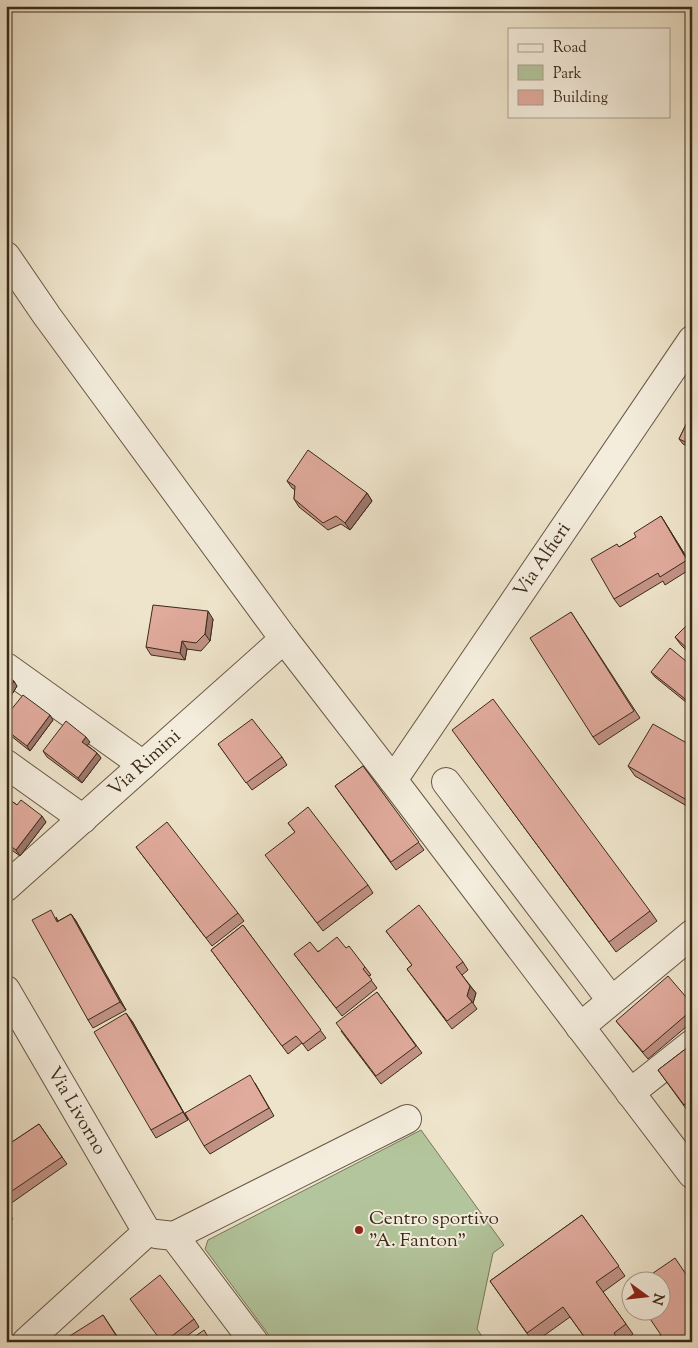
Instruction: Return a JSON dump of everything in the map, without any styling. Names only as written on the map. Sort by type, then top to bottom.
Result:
[{"type":"street","points":[[6,256],[53,324],[284,639],[692,1174]]},
{"type":"street","name":"Via Alfieri","points":[[393,780],[692,340]]},
{"type":"street","name":"Via Rimini","points":[[6,887],[284,639]]},
{"type":"street","points":[[6,667],[143,765]]},
{"type":"street","points":[[6,764],[82,819]]},
{"type":"street","points":[[446,782],[611,1000]]},
{"type":"street","points":[[580,1027],[692,934]]},
{"type":"street","name":"Via Livorno","points":[[6,990],[147,1232]]},
{"type":"street","points":[[630,1093],[692,1044]]},
{"type":"street","points":[[26,1342],[147,1232],[174,1236],[407,1119]]},
{"type":"street","points":[[174,1236],[254,1342]]},
{"type":"green space","name":"Centro sportivo \"A. Fanton\"","points":[[421,1130],[504,1245],[493,1253],[477,1329],[486,1342],[274,1342],[205,1249],[208,1240]]},
{"type":"building","points":[[692,412],[692,445],[679,439]]},
{"type":"building","points":[[308,450],[367,493],[345,523],[336,516],[323,523],[294,499],[295,486],[287,481]]},
{"type":"building","points":[[661,516],[687,560],[660,577],[658,573],[614,599],[591,559],[617,544],[619,547],[636,537],[634,533]]},
{"type":"building","points":[[153,605],[208,611],[205,634],[196,643],[182,641],[180,653],[146,647]]},
{"type":"building","points":[[571,612],[634,711],[593,737],[530,638]]},
{"type":"building","points":[[692,620],[692,653],[675,637]]},
{"type":"building","points":[[670,648],[692,666],[692,698],[689,702],[651,672]]},
{"type":"building","points":[[7,676],[14,681],[8,690],[6,689]]},
{"type":"building","points":[[23,695],[50,715],[27,746],[6,730],[6,716]]},
{"type":"building","points":[[493,699],[650,911],[609,942],[452,730]]},
{"type":"building","points":[[252,719],[282,757],[246,783],[218,744]]},
{"type":"building","points":[[66,721],[86,737],[82,742],[97,753],[78,778],[43,751]]},
{"type":"building","points":[[653,724],[692,746],[692,803],[628,766]]},
{"type":"building","points":[[363,766],[419,842],[391,862],[335,786]]},
{"type":"building","points":[[6,797],[17,805],[21,800],[42,816],[16,850],[6,843]]},
{"type":"building","points":[[308,807],[368,885],[317,923],[265,855],[295,832],[288,823]]},
{"type":"building","points":[[167,822],[238,913],[206,938],[136,847]]},
{"type":"building","points":[[419,905],[463,962],[456,967],[470,986],[467,996],[472,1002],[447,1021],[407,969],[412,965],[386,931]]},
{"type":"building","points":[[51,910],[57,922],[71,914],[120,1002],[88,1020],[32,920]]},
{"type":"building","points":[[243,925],[321,1030],[303,1044],[296,1036],[282,1046],[211,950]]},
{"type":"building","points":[[337,937],[346,948],[349,946],[372,980],[336,1008],[294,954],[310,942],[318,952]]},
{"type":"building","points":[[668,976],[692,1004],[692,1010],[643,1052],[616,1021]]},
{"type":"building","points":[[377,992],[416,1046],[376,1076],[336,1023]]},
{"type":"building","points":[[126,1013],[183,1112],[151,1130],[94,1032]]},
{"type":"building","points":[[692,1044],[692,1098],[684,1105],[658,1070]]},
{"type":"building","points":[[250,1075],[269,1108],[204,1146],[185,1113]]},
{"type":"building","points":[[39,1124],[62,1157],[6,1195],[6,1146]]},
{"type":"building","points":[[582,1215],[619,1266],[596,1282],[620,1316],[620,1320],[623,1320],[626,1324],[614,1333],[620,1342],[600,1342],[600,1340],[598,1342],[588,1342],[563,1307],[527,1333],[490,1281]]},
{"type":"building","points":[[675,1258],[692,1283],[692,1342],[651,1342],[661,1335],[651,1320],[670,1320],[670,1270],[658,1270]]},
{"type":"building","points":[[160,1275],[194,1319],[164,1342],[162,1342],[130,1299]]},
{"type":"building","points":[[103,1315],[117,1337],[111,1342],[67,1342],[65,1339]]},
{"type":"building","points":[[204,1330],[211,1342],[187,1342]]},
{"type":"place","name":"Centro sportivo \"A. Fanton\"","points":[[359,1230]]}]
